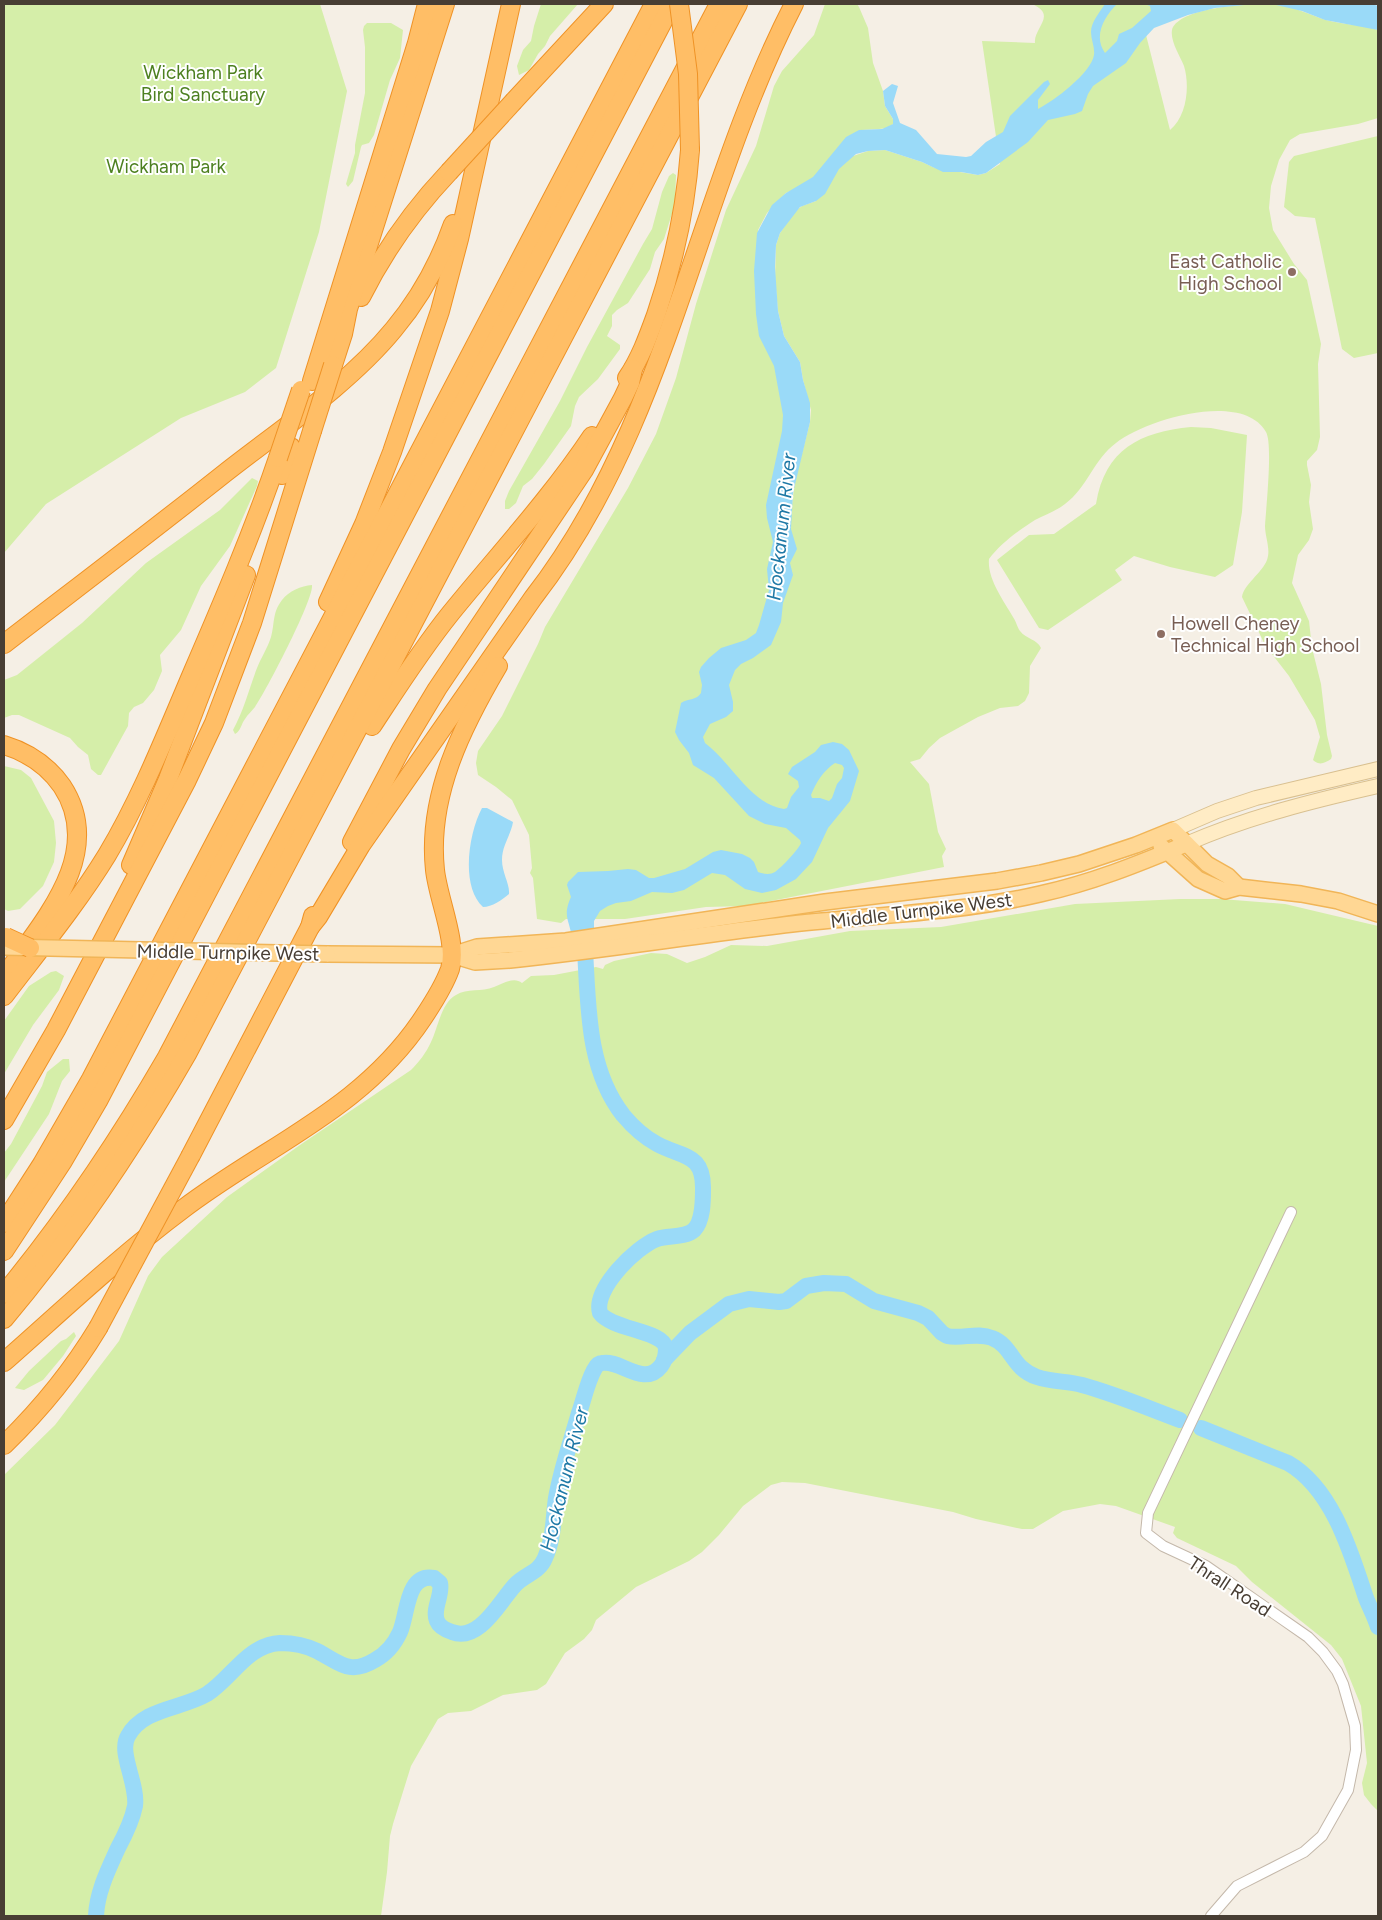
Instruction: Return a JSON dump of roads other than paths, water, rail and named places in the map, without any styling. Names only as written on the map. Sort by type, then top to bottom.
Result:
[{"type":"highway","points":[[88,971],[95,939],[133,862],[240,591],[306,386],[366,211],[427,4]]},
{"type":"highway","points":[[4,1120],[44,1054],[88,971],[187,780],[220,708],[252,623],[343,334],[348,309],[445,4]]},
{"type":"highway","points":[[295,688],[311,636],[375,497],[415,388],[454,262],[511,4]]},
{"type":"highway","points":[[343,334],[367,285],[390,246],[414,213],[449,172],[604,4]]},
{"type":"highway","points":[[4,1223],[42,1164],[91,1079],[654,4]]},
{"type":"highway","points":[[4,1251],[63,1161],[102,1094],[672,4]]},
{"type":"highway","points":[[342,760],[369,729],[429,640],[573,462],[599,426],[633,369],[653,323],[673,258],[684,200],[690,150],[689,81],[679,4]]},
{"type":"highway","points":[[4,1294],[56,1227],[106,1157],[171,1050],[719,4]]},
{"type":"highway","points":[[4,1319],[92,1206],[165,1092],[201,1028],[738,4]]},
{"type":"highway","points":[[4,1362],[108,1270],[184,1208],[323,1116],[373,1078],[402,1046],[429,1009],[447,976],[452,955],[449,931],[438,889],[434,862],[436,827],[444,784],[454,750],[464,726],[600,492],[638,412],[653,375],[739,126],[761,73],[794,4]]},
{"type":"highway","points":[[4,644],[323,396],[377,348],[410,308],[437,262],[453,225],[468,171],[478,150]]},
{"type":"highway","points":[[4,1445],[58,1385],[98,1328],[310,927],[323,896],[410,735],[448,672],[581,475],[623,398],[630,383],[633,369]]},
{"type":"highway","points":[[4,996],[86,887],[106,857],[131,811],[160,748],[285,452]]},
{"type":"highway","points":[[310,927],[318,917],[361,845],[548,579]]},
{"type":"highway","points":[[4,744],[34,758],[55,778],[70,802],[76,819],[77,833],[74,860],[65,885],[55,903],[4,977]]},
{"type":"highway","points":[[4,940],[30,948]]},
{"type":"main road","name":"Middle Turnpike West","points":[[30,948],[452,955],[479,962],[567,947],[723,925],[1004,901],[1087,882],[1134,866],[1228,826],[1264,814],[1377,789],[1374,770],[1251,800],[1079,864],[1015,878],[838,900],[723,925]]},
{"type":"main road","points":[[1173,830],[1210,867],[1228,876],[1239,887]]},
{"type":"main road","points":[[1153,838],[1195,876],[1206,884],[1225,891],[1239,887],[1320,897],[1346,903],[1378,914]]},
{"type":"street","name":"Thrall Road","points":[[1211,1916],[1237,1886],[1304,1852],[1322,1836],[1348,1790],[1356,1750],[1355,1726],[1349,1700],[1336,1671],[1323,1652],[1308,1637],[1206,1566],[1163,1546],[1146,1533],[1148,1512],[1291,1212]]},
{"type":"water","points":[[1105,4],[1117,4],[1104,21],[1100,33],[1100,40],[1105,53],[1117,41],[1119,34],[1132,28],[1151,11],[1150,6],[1145,4],[1254,4],[1215,8],[1188,15],[1154,28],[1140,43],[1126,63],[1093,86],[1082,111],[1048,120],[1028,142],[986,173],[978,175],[961,172],[943,172],[922,162],[885,150],[856,154],[839,169],[825,194],[816,201],[800,207],[780,233],[776,245],[775,267],[778,311],[784,336],[800,362],[810,403],[810,422],[793,493],[791,529],[797,549],[790,563],[793,575],[783,603],[781,622],[771,645],[741,664],[735,670],[729,685],[733,711],[726,717],[710,724],[703,737],[705,743],[761,800],[772,806],[784,809],[787,808],[791,797],[799,787],[798,781],[788,774],[792,767],[815,752],[821,745],[833,742],[842,744],[849,750],[859,771],[850,801],[828,828],[812,862],[796,879],[776,890],[762,893],[745,889],[725,875],[712,873],[684,890],[672,893],[652,892],[631,901],[608,906],[600,911],[594,921],[594,936],[572,939],[567,914],[571,897],[567,885],[578,872],[628,869],[636,870],[649,878],[654,878],[685,869],[713,852],[721,850],[742,854],[750,858],[758,872],[769,874],[781,867],[801,843],[786,828],[765,824],[749,816],[714,778],[693,765],[689,753],[675,732],[681,703],[697,697],[701,693],[702,685],[699,672],[701,667],[721,648],[746,640],[756,633],[769,590],[767,569],[773,542],[766,505],[782,431],[783,415],[774,366],[759,336],[754,271],[757,233],[772,205],[786,193],[813,177],[846,137],[859,130],[882,129],[893,124],[893,119],[885,106],[883,91],[892,84],[898,86],[893,103],[900,123],[916,130],[937,154],[971,156],[986,142],[1003,132],[1010,116],[1044,82],[1048,80],[1050,84],[1038,100],[1038,109],[1053,100],[1079,78],[1094,55],[1091,28]],"holes":[[[835,763],[842,765],[844,768],[842,778],[837,784],[832,798],[829,801],[812,798],[813,790],[824,773]]]},
{"type":"water","points":[[1272,4],[1372,4],[1378,6],[1378,30],[1325,20],[1302,11]]},
{"type":"water","points":[[482,808],[487,808],[513,822],[503,850],[502,860],[509,894],[500,901],[486,907],[483,907],[476,898],[471,886],[469,873],[473,831]]},
{"type":"waterway","name":"Hockanum River","points":[[96,1916],[98,1898],[104,1881],[128,1828],[135,1806],[134,1788],[125,1751],[128,1736],[135,1727],[153,1714],[207,1694],[240,1663],[268,1645],[290,1643],[312,1649],[344,1666],[358,1667],[366,1665],[383,1655],[396,1640],[403,1624],[409,1596],[418,1582],[425,1578],[434,1578],[440,1583],[441,1588],[436,1616],[441,1626],[452,1632],[462,1634],[471,1632],[480,1626],[496,1610],[515,1585],[536,1570],[545,1558],[552,1536],[556,1498],[563,1466],[587,1386],[596,1366],[601,1363],[609,1363],[640,1374],[647,1374],[654,1372],[663,1362],[666,1348],[663,1342],[647,1333],[606,1319],[600,1313],[600,1303],[609,1281],[628,1260],[648,1243],[661,1238],[690,1233],[694,1230],[699,1222],[702,1211],[702,1178],[700,1169],[690,1158],[657,1144],[631,1124],[610,1095],[601,1074],[591,1029],[584,936]]},
{"type":"waterway","points":[[664,1360],[690,1333],[729,1304],[749,1299],[786,1301],[806,1286],[824,1283],[846,1284],[874,1301],[918,1313],[928,1318],[947,1336],[987,1336],[992,1338],[1004,1346],[1022,1368],[1037,1377],[1094,1389],[1180,1420]]},
{"type":"waterway","points":[[1201,1428],[1288,1463],[1304,1474],[1329,1505],[1338,1523],[1347,1542],[1378,1627]]},
{"type":"place","name":"East Catholic High School","points":[[1292,272]]},
{"type":"place","name":"Howell Cheney Technical High School","points":[[1161,634]]},
{"type":"park label","name":"Wickham Park Bird Sanctuary","points":[[203,83]]},
{"type":"park label","name":"Wickham Park","points":[[166,166]]}]
